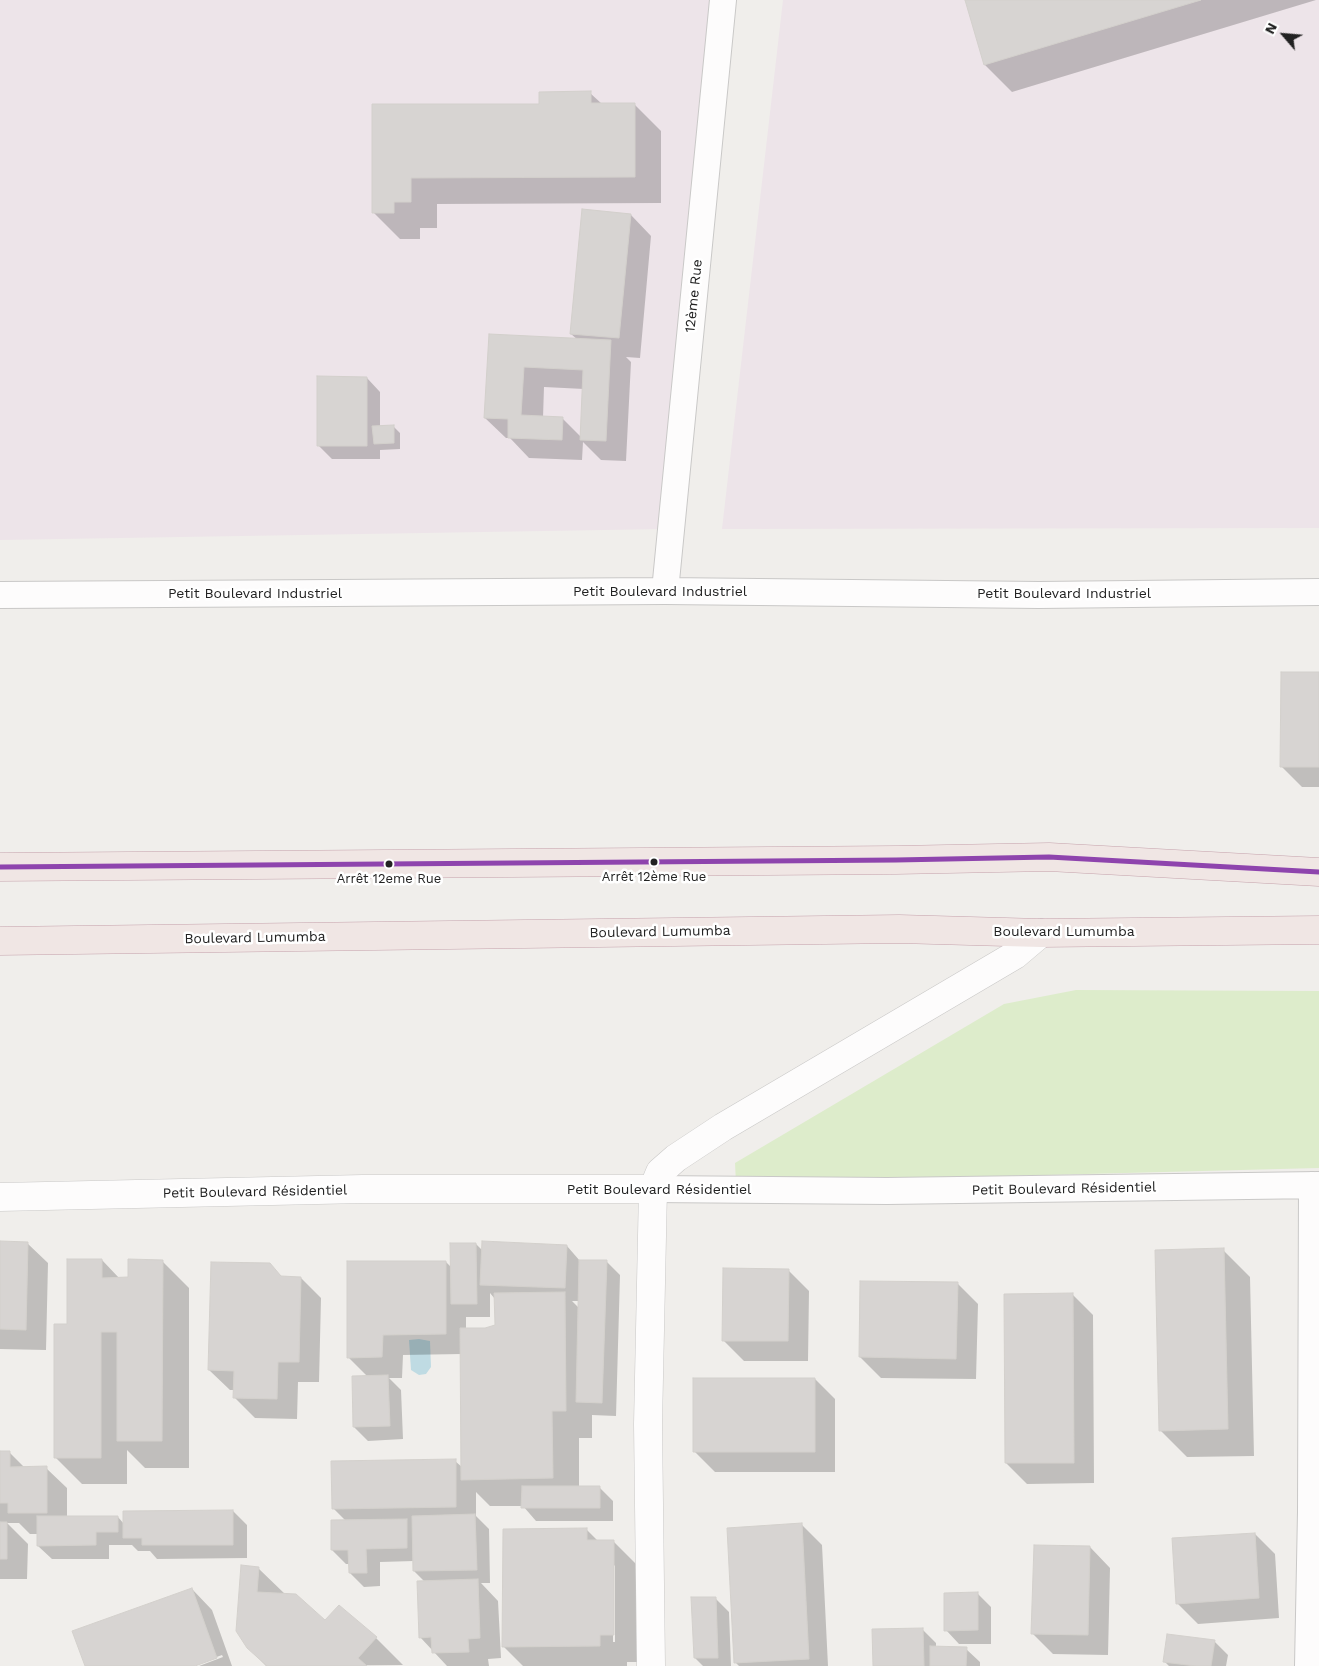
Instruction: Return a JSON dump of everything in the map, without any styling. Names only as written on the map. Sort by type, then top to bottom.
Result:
[{"type":"highway","points":[[0,867],[886,860],[1049,856],[1319,872]]},
{"type":"highway","name":"Boulevard Lumumba","points":[[0,941],[899,929],[1041,933],[1319,930]]},
{"type":"street","name":"12ème Rue","points":[[665,591],[723,0]]},
{"type":"street","name":"Petit Boulevard Industriel","points":[[0,596],[665,591],[1039,595],[1319,592]]},
{"type":"street","points":[[651,1666],[648,1424],[653,1189],[660,1172],[676,1158],[723,1127],[1014,955],[1041,933]]},
{"type":"street","points":[[1308,1666],[1316,1185]]},
{"type":"street","name":"Petit Boulevard Résidentiel","points":[[0,1197],[363,1189],[887,1191],[1316,1185]]},
{"type":"shaded area","points":[[0,0],[717,0],[665,529],[0,540]]},
{"type":"shaded area","points":[[783,0],[1319,0],[1319,528],[722,529]]},
{"type":"green space","points":[[1076,990],[1319,991],[1319,1168],[736,1183],[735,1163],[1004,1004]]},
{"type":"water","points":[[409,1340],[430,1341],[431,1367],[426,1374],[419,1375],[411,1370]]},
{"type":"building","points":[[965,0],[1201,0],[984,65]]},
{"type":"building","points":[[591,91],[591,103],[635,103],[635,177],[411,178],[411,202],[394,202],[394,213],[372,213],[372,104],[539,104],[539,92]]},
{"type":"building","points":[[582,209],[631,214],[619,338],[570,334]]},
{"type":"building","points":[[489,334],[611,340],[606,441],[580,440],[583,370],[524,367],[521,415],[563,417],[562,440],[508,438],[508,419],[484,418]]},
{"type":"building","points":[[317,376],[367,377],[367,446],[317,446]]},
{"type":"building","points":[[394,425],[394,443],[374,444],[372,426]]},
{"type":"building","points":[[1281,672],[1319,672],[1319,767],[1280,767]]},
{"type":"building","points":[[0,1241],[28,1242],[26,1330],[0,1329]]},
{"type":"building","points":[[482,1241],[567,1245],[565,1288],[480,1285]]},
{"type":"building","points":[[450,1243],[476,1243],[477,1304],[451,1304]]},
{"type":"building","points":[[1224,1248],[1228,1429],[1159,1431],[1155,1250]]},
{"type":"building","points":[[67,1259],[102,1259],[102,1278],[128,1277],[128,1259],[163,1260],[162,1441],[117,1441],[117,1332],[101,1332],[101,1458],[54,1458],[54,1324],[67,1324]]},
{"type":"building","points":[[579,1260],[607,1260],[602,1403],[576,1402]]},
{"type":"building","points":[[347,1261],[446,1261],[446,1334],[383,1335],[382,1357],[347,1358]]},
{"type":"building","points":[[211,1262],[270,1263],[281,1276],[301,1277],[299,1362],[278,1362],[277,1399],[233,1398],[234,1371],[208,1370]]},
{"type":"building","points":[[723,1268],[789,1269],[788,1341],[722,1341]]},
{"type":"building","points":[[860,1281],[958,1282],[956,1359],[859,1357]]},
{"type":"building","points":[[565,1292],[566,1411],[552,1411],[553,1478],[461,1480],[460,1328],[485,1328],[495,1325],[494,1293]]},
{"type":"building","points":[[1073,1293],[1074,1463],[1005,1463],[1004,1294]]},
{"type":"building","points":[[388,1375],[390,1426],[353,1427],[352,1376]]},
{"type":"building","points":[[693,1378],[815,1378],[815,1452],[693,1452]]},
{"type":"building","points":[[0,1451],[10,1451],[10,1467],[47,1466],[47,1513],[8,1513],[8,1503],[0,1503]]},
{"type":"building","points":[[456,1459],[456,1507],[332,1509],[331,1461]]},
{"type":"building","points":[[522,1486],[600,1486],[600,1508],[521,1508]]},
{"type":"building","points":[[233,1510],[233,1545],[142,1545],[142,1538],[123,1538],[123,1511]]},
{"type":"building","points":[[475,1514],[477,1570],[413,1571],[412,1516]]},
{"type":"building","points":[[37,1516],[118,1516],[118,1532],[96,1532],[96,1545],[37,1546]]},
{"type":"building","points":[[407,1519],[407,1548],[366,1549],[367,1573],[349,1573],[348,1550],[331,1550],[331,1520]]},
{"type":"building","points":[[0,1522],[7,1522],[7,1559],[0,1559]]},
{"type":"building","points":[[802,1523],[809,1659],[734,1663],[727,1528]]},
{"type":"building","points":[[587,1528],[587,1540],[614,1540],[614,1635],[600,1635],[600,1646],[502,1647],[503,1529]]},
{"type":"building","points":[[1255,1533],[1259,1598],[1176,1604],[1172,1538]]},
{"type":"building","points":[[1034,1545],[1090,1546],[1088,1635],[1031,1634]]},
{"type":"building","points":[[241,1565],[259,1567],[257,1592],[296,1594],[325,1620],[339,1605],[377,1637],[358,1658],[367,1666],[267,1666],[247,1648],[236,1631]]},
{"type":"building","points":[[478,1579],[480,1638],[468,1639],[469,1652],[432,1653],[431,1637],[419,1638],[417,1581]]},
{"type":"building","points":[[192,1588],[217,1658],[195,1666],[85,1666],[72,1631]]},
{"type":"building","points":[[978,1592],[978,1630],[944,1631],[944,1593]]},
{"type":"building","points":[[691,1597],[716,1597],[718,1658],[694,1658]]},
{"type":"building","points":[[923,1628],[924,1666],[873,1666],[872,1629]]},
{"type":"building","points":[[1167,1634],[1215,1640],[1211,1666],[1163,1662]]},
{"type":"building","points":[[930,1646],[967,1647],[966,1666],[930,1666]]},
{"type":"transit line","points":[[0,867],[896,860],[1049,857],[1319,872]]},
{"type":"place","name":"Arrêt 12ème Rue","points":[[654,862]]},
{"type":"place","name":"Arrêt 12eme Rue","points":[[389,864]]}]
